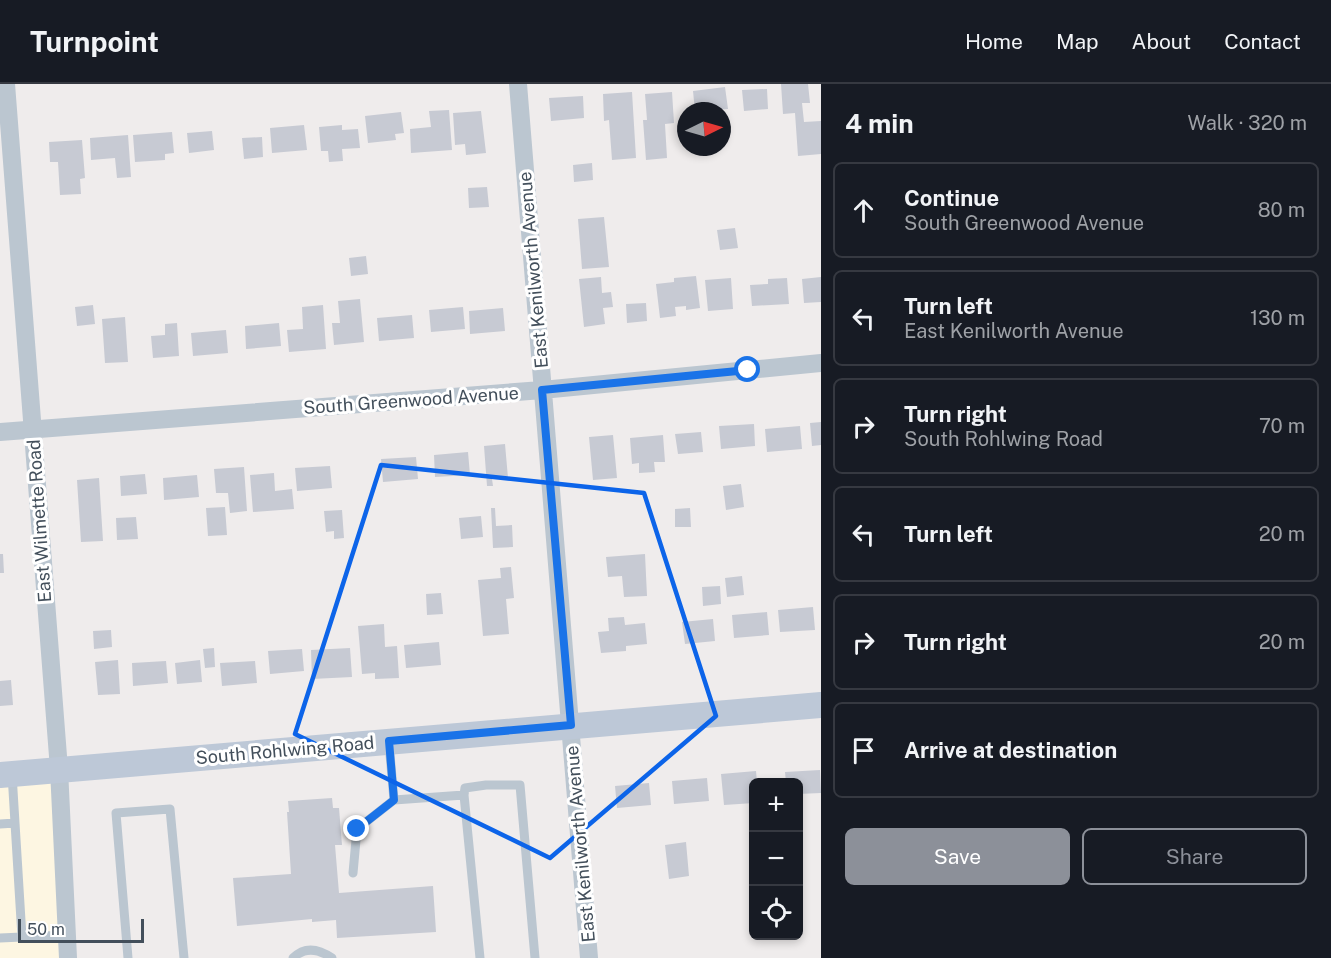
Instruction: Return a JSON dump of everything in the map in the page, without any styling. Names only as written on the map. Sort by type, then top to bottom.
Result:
[{"type":"street","name":"East Wilmette Road","points":[[6,84],[59,769],[68,958]]},
{"type":"street","name":"East Kenilworth Avenue","points":[[518,84],[589,958]]},
{"type":"street","name":"South Greenwood Avenue","points":[[0,432],[542,390],[821,363]]},
{"type":"street","name":"South Rohlwing Road","points":[[6,774],[821,705]]},
{"type":"lane","points":[[389,741],[394,800]]},
{"type":"lane","points":[[6,774],[15,823],[22,937]]},
{"type":"lane","points":[[480,958],[464,795],[465,788],[486,784],[520,785],[535,958]]},
{"type":"lane","points":[[352,873],[357,829],[394,800],[464,795]]},
{"type":"lane","points":[[128,958],[116,813],[170,809],[184,958]]},
{"type":"lane","points":[[0,824],[15,823]]},
{"type":"lane","points":[[0,939],[67,935]]},
{"type":"lane","points":[[293,958],[305,950],[313,949],[332,958]]},
{"type":"highlighted area","points":[[381,465],[644,493],[716,716],[550,858],[295,734]]},
{"type":"shaded area","points":[[59,769],[68,958],[0,958],[0,775]]},
{"type":"building","points":[[781,84],[808,84],[810,103],[802,103],[804,122],[821,121],[821,154],[798,156],[795,113],[783,114]]},
{"type":"building","points":[[725,87],[727,102],[694,102],[693,91]]},
{"type":"building","points":[[767,89],[768,109],[744,111],[742,90]]},
{"type":"building","points":[[632,92],[636,158],[612,160],[609,120],[604,121],[603,94]]},
{"type":"building","points":[[672,92],[674,123],[665,124],[667,158],[646,160],[643,120],[647,120],[645,94]]},
{"type":"building","points":[[583,96],[584,118],[551,121],[549,98]]},
{"type":"building","points":[[449,110],[452,150],[411,153],[410,129],[431,127],[429,111]]},
{"type":"building","points":[[481,111],[486,153],[466,155],[465,144],[455,145],[453,113]]},
{"type":"building","points":[[401,112],[404,133],[395,134],[396,140],[368,143],[365,116]]},
{"type":"building","points":[[304,125],[307,150],[272,153],[270,128]]},
{"type":"building","points":[[342,125],[342,130],[358,129],[360,148],[342,149],[343,161],[329,162],[328,151],[321,151],[319,127]]},
{"type":"building","points":[[212,131],[214,150],[189,153],[187,133]]},
{"type":"building","points":[[172,132],[174,153],[165,154],[165,160],[135,162],[133,135]]},
{"type":"building","points":[[128,135],[131,177],[117,178],[115,158],[91,160],[90,138]]},
{"type":"building","points":[[262,137],[263,157],[244,159],[242,138]]},
{"type":"building","points":[[82,140],[85,178],[80,179],[81,194],[60,195],[58,162],[50,162],[49,142]]},
{"type":"building","points":[[592,163],[593,180],[574,182],[573,165]]},
{"type":"building","points":[[487,187],[489,207],[469,208],[468,188]]},
{"type":"building","points":[[604,217],[609,267],[582,269],[578,219]]},
{"type":"building","points":[[735,228],[738,248],[720,250],[717,230]]},
{"type":"building","points":[[366,256],[368,274],[351,276],[349,258]]},
{"type":"building","points":[[696,276],[700,308],[686,310],[686,306],[675,307],[676,316],[660,318],[656,284],[674,282],[674,278]]},
{"type":"building","points":[[601,277],[602,293],[611,292],[613,307],[603,308],[605,324],[584,327],[579,279]]},
{"type":"building","points":[[821,277],[821,302],[804,303],[802,279]]},
{"type":"building","points":[[731,278],[733,309],[708,311],[705,280]]},
{"type":"building","points":[[787,278],[789,304],[752,306],[750,285],[768,284],[768,279]]},
{"type":"building","points":[[360,299],[364,342],[334,345],[332,323],[340,323],[338,301]]},
{"type":"building","points":[[646,303],[647,321],[627,323],[626,304]]},
{"type":"building","points":[[93,305],[95,324],[77,326],[75,307]]},
{"type":"building","points":[[323,305],[326,349],[289,352],[287,330],[303,329],[302,307]]},
{"type":"building","points":[[463,307],[465,329],[431,332],[429,310]]},
{"type":"building","points":[[503,308],[505,331],[470,334],[469,311]]},
{"type":"building","points":[[412,315],[414,338],[379,341],[377,318]]},
{"type":"building","points":[[125,317],[128,362],[105,363],[102,319]]},
{"type":"building","points":[[177,323],[179,356],[153,358],[151,336],[165,335],[165,324]]},
{"type":"building","points":[[279,323],[281,346],[246,349],[245,326]]},
{"type":"building","points":[[226,330],[228,353],[193,356],[191,333]]},
{"type":"building","points":[[821,422],[821,445],[812,446],[810,423]]},
{"type":"building","points":[[754,424],[755,446],[721,449],[719,426]]},
{"type":"building","points":[[800,426],[802,449],[767,452],[765,429]]},
{"type":"building","points":[[701,432],[703,452],[678,454],[675,434]]},
{"type":"building","points":[[613,435],[617,478],[593,480],[589,437]]},
{"type":"building","points":[[663,435],[665,462],[654,462],[655,472],[639,473],[639,463],[632,464],[630,438]]},
{"type":"building","points":[[505,444],[508,478],[492,479],[493,486],[487,486],[484,446]]},
{"type":"building","points":[[468,452],[470,475],[435,477],[434,455]]},
{"type":"building","points":[[416,457],[418,479],[383,482],[381,459]]},
{"type":"building","points":[[330,466],[332,488],[297,491],[295,468]]},
{"type":"building","points":[[244,467],[247,511],[230,513],[228,493],[216,493],[214,469]]},
{"type":"building","points":[[274,473],[275,491],[292,489],[294,509],[253,512],[250,475]]},
{"type":"building","points":[[145,474],[147,494],[121,496],[120,476]]},
{"type":"building","points":[[197,475],[199,497],[164,500],[163,478]]},
{"type":"building","points":[[99,478],[103,541],[81,542],[77,480]]},
{"type":"building","points":[[741,484],[744,507],[726,510],[723,486]]},
{"type":"building","points":[[225,507],[227,535],[208,536],[206,508]]},
{"type":"building","points":[[491,508],[495,508],[496,526],[512,525],[513,547],[493,548]]},
{"type":"building","points":[[690,508],[691,527],[675,527],[675,509]]},
{"type":"building","points":[[342,510],[344,538],[334,539],[334,531],[326,532],[324,511]]},
{"type":"building","points":[[481,516],[483,537],[461,539],[459,518]]},
{"type":"building","points":[[136,517],[138,539],[117,540],[116,518]]},
{"type":"building","points":[[0,554],[3,554],[4,573],[0,573]]},
{"type":"building","points":[[645,554],[647,596],[624,597],[622,576],[608,577],[606,557]]},
{"type":"building","points":[[511,567],[514,598],[506,599],[509,634],[483,636],[478,580],[501,578],[500,568]]},
{"type":"building","points":[[742,576],[744,595],[727,597],[725,578]]},
{"type":"building","points":[[720,586],[721,604],[703,606],[702,587]]},
{"type":"building","points":[[441,593],[443,614],[427,615],[426,594]]},
{"type":"building","points":[[813,607],[815,630],[780,632],[778,610]]},
{"type":"building","points":[[767,612],[769,635],[734,638],[732,615]]},
{"type":"building","points":[[624,617],[625,625],[645,623],[647,644],[626,646],[626,651],[601,653],[598,632],[609,631],[608,618]]},
{"type":"building","points":[[713,619],[715,641],[685,644],[682,622]]},
{"type":"building","points":[[384,624],[385,647],[397,646],[399,678],[375,679],[375,673],[362,674],[358,626]]},
{"type":"building","points":[[111,630],[112,647],[94,649],[93,631]]},
{"type":"building","points":[[439,642],[441,665],[406,668],[404,645]]},
{"type":"building","points":[[214,648],[215,667],[205,668],[203,649]]},
{"type":"building","points":[[350,648],[352,677],[312,679],[311,650]]},
{"type":"building","points":[[302,649],[304,671],[270,674],[268,651]]},
{"type":"building","points":[[118,660],[120,694],[98,695],[95,662]]},
{"type":"building","points":[[200,660],[202,682],[177,684],[175,663]]},
{"type":"building","points":[[166,661],[168,683],[133,686],[132,663]]},
{"type":"building","points":[[255,661],[257,683],[222,686],[220,663]]},
{"type":"building","points":[[11,680],[13,705],[0,706],[0,681]]},
{"type":"building","points":[[820,770],[821,793],[803,794],[803,778],[786,778],[785,772]]},
{"type":"building","points":[[756,771],[757,778],[749,778],[749,803],[724,805],[721,774]]},
{"type":"building","points":[[707,778],[709,801],[674,804],[672,781]]},
{"type":"building","points":[[649,783],[651,805],[617,808],[615,786]]},
{"type":"building","points":[[332,798],[333,808],[339,808],[342,845],[335,845],[339,893],[433,886],[436,932],[337,938],[336,920],[312,922],[312,919],[237,926],[233,878],[291,874],[288,801]]},
{"type":"building","points":[[686,842],[689,876],[669,879],[665,845]]},
{"type":"route","points":[[357,829],[394,800],[389,741],[571,725],[542,390],[748,370]]}]
